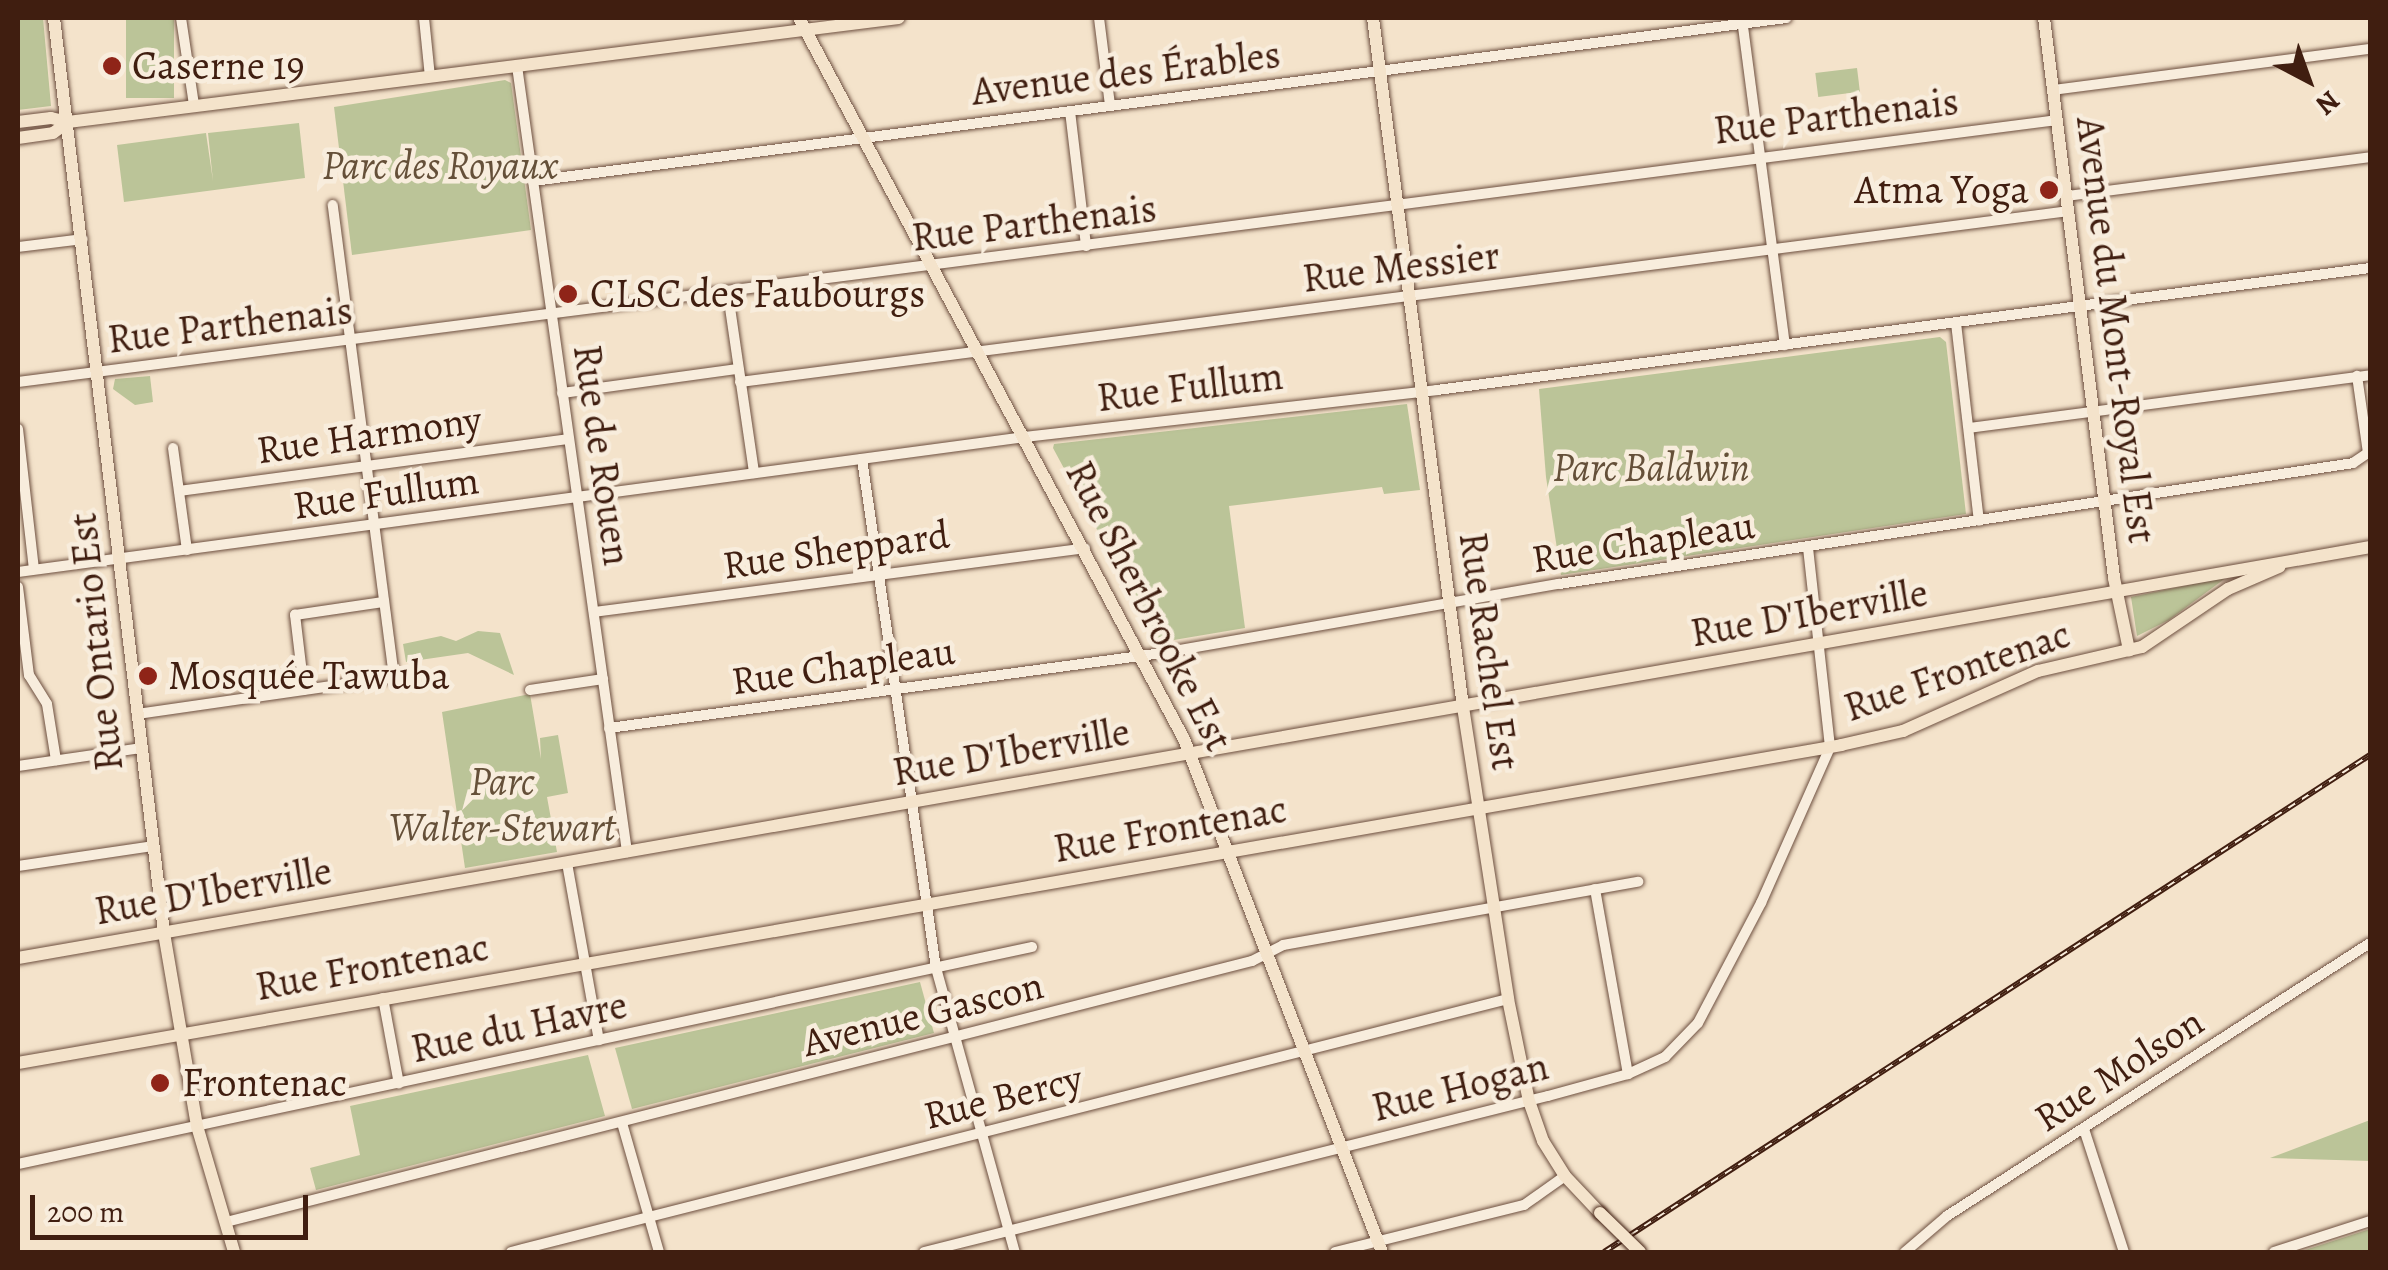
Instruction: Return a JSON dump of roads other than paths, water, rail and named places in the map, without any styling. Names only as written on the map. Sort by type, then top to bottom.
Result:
[{"type":"main road","name":"Rue Ontario Est","points":[[54,18],[164,933],[196,1126],[234,1252]]},
{"type":"main road","points":[[18,122],[51,118],[68,122],[430,77],[802,23],[899,18]]},
{"type":"main road","name":"Rue Rachel Est","points":[[1373,18],[1463,707],[1508,999],[1529,1101],[1543,1141],[1565,1176],[1640,1252]]},
{"type":"main road","name":"Avenue du Mont-Royal Est","points":[[2044,18],[2116,590],[2129,650]]},
{"type":"main road","name":"Rue Sherbrooke Est","points":[[802,23],[1026,437],[1191,754],[1380,1247]]},
{"type":"main road","points":[[18,138],[53,133],[68,122]]},
{"type":"main road","name":"Rue D'Iberville","points":[[18,958],[2370,547]]},
{"type":"main road","name":"Rue Frontenac","points":[[18,1062],[1830,747],[1902,731],[2038,671],[2129,650],[2162,637],[2244,580],[2300,560]]},
{"type":"street","points":[[182,18],[194,105]]},
{"type":"street","points":[[424,18],[430,77]]},
{"type":"street","points":[[1099,18],[1110,106]]},
{"type":"street","name":"Avenue des Érables","points":[[533,181],[1786,18]]},
{"type":"street","points":[[1742,21],[1785,346]]},
{"type":"street","points":[[2054,90],[2370,49]]},
{"type":"street","name":"Rue de Rouen","points":[[516,66],[627,852]]},
{"type":"street","points":[[1070,111],[1086,246]]},
{"type":"street","name":"Rue Parthenais","points":[[18,382],[728,294],[2057,120]]},
{"type":"street","name":"Rue Messier","points":[[740,382],[1773,250],[2370,157]]},
{"type":"street","points":[[137,714],[394,676],[333,204]]},
{"type":"street","points":[[18,247],[82,239]]},
{"type":"street","name":"Rue Fullum","points":[[18,572],[1026,437],[1785,346],[2370,268]]},
{"type":"street","points":[[728,294],[754,473]]},
{"type":"street","points":[[1956,323],[1979,521]]},
{"type":"street","points":[[562,393],[738,369]]},
{"type":"street","points":[[1969,428],[2370,374]]},
{"type":"street","name":"Rue Chapleau","points":[[609,728],[1142,655],[1449,602],[2354,463],[2368,453],[2357,376]]},
{"type":"street","points":[[18,429],[34,569]]},
{"type":"street","name":"Rue Harmony","points":[[179,491],[568,438]]},
{"type":"street","points":[[174,448],[188,550]]},
{"type":"street","points":[[862,459],[936,968],[1015,1252]]},
{"type":"street","name":"Rue Sheppard","points":[[594,612],[1085,548]]},
{"type":"street","points":[[1808,548],[1822,644],[1830,747]]},
{"type":"street","points":[[18,587],[28,675],[47,704],[56,760]]},
{"type":"street","points":[[304,690],[295,615],[383,602]]},
{"type":"street","points":[[530,690],[603,679]]},
{"type":"street","name":"Rue Hogan","points":[[924,1252],[1529,1101],[1628,1074],[1665,1057],[1698,1023],[1761,903],[1830,747]]},
{"type":"street","points":[[18,766],[141,748]]},
{"type":"street","points":[[18,866],[153,846]]},
{"type":"street","points":[[567,863],[599,1040]]},
{"type":"street","name":"Avenue Gascon","points":[[226,1222],[955,1037],[1266,954],[1283,945],[1638,882]]},
{"type":"street","points":[[1595,890],[1628,1074]]},
{"type":"street","name":"Rue Molson","points":[[1905,1252],[1947,1216],[2370,942]]},
{"type":"street","name":"Rue du Havre","points":[[18,1164],[1032,947]]},
{"type":"street","points":[[383,998],[400,1084]]},
{"type":"street","name":"Rue Bercy","points":[[512,1252],[1508,999]]},
{"type":"street","points":[[622,1123],[659,1252]]},
{"type":"street","points":[[2084,1129],[2124,1252]]},
{"type":"street","points":[[1334,1252],[1380,1247],[1524,1205],[1565,1176]]},
{"type":"street","points":[[2274,1252],[2370,1221]]},
{"type":"railway","points":[[1604,1252],[2370,755]]},
{"type":"place","name":"Caserne 19","points":[[112,66]]},
{"type":"place","name":"Atma Yoga","points":[[2049,190]]},
{"type":"place","name":"CLSC des Faubourgs","points":[[568,294]]},
{"type":"place","name":"Mosquée Tawuba","points":[[148,676]]},
{"type":"place","name":"Frontenac","points":[[160,1083]]},
{"type":"park label","name":"Parc des Royaux","points":[[440,166]]},
{"type":"park label","name":"Parc Baldwin","points":[[1651,468]]},
{"type":"park label","name":"Parc Walter-Stewart","points":[[502,805]]}]
